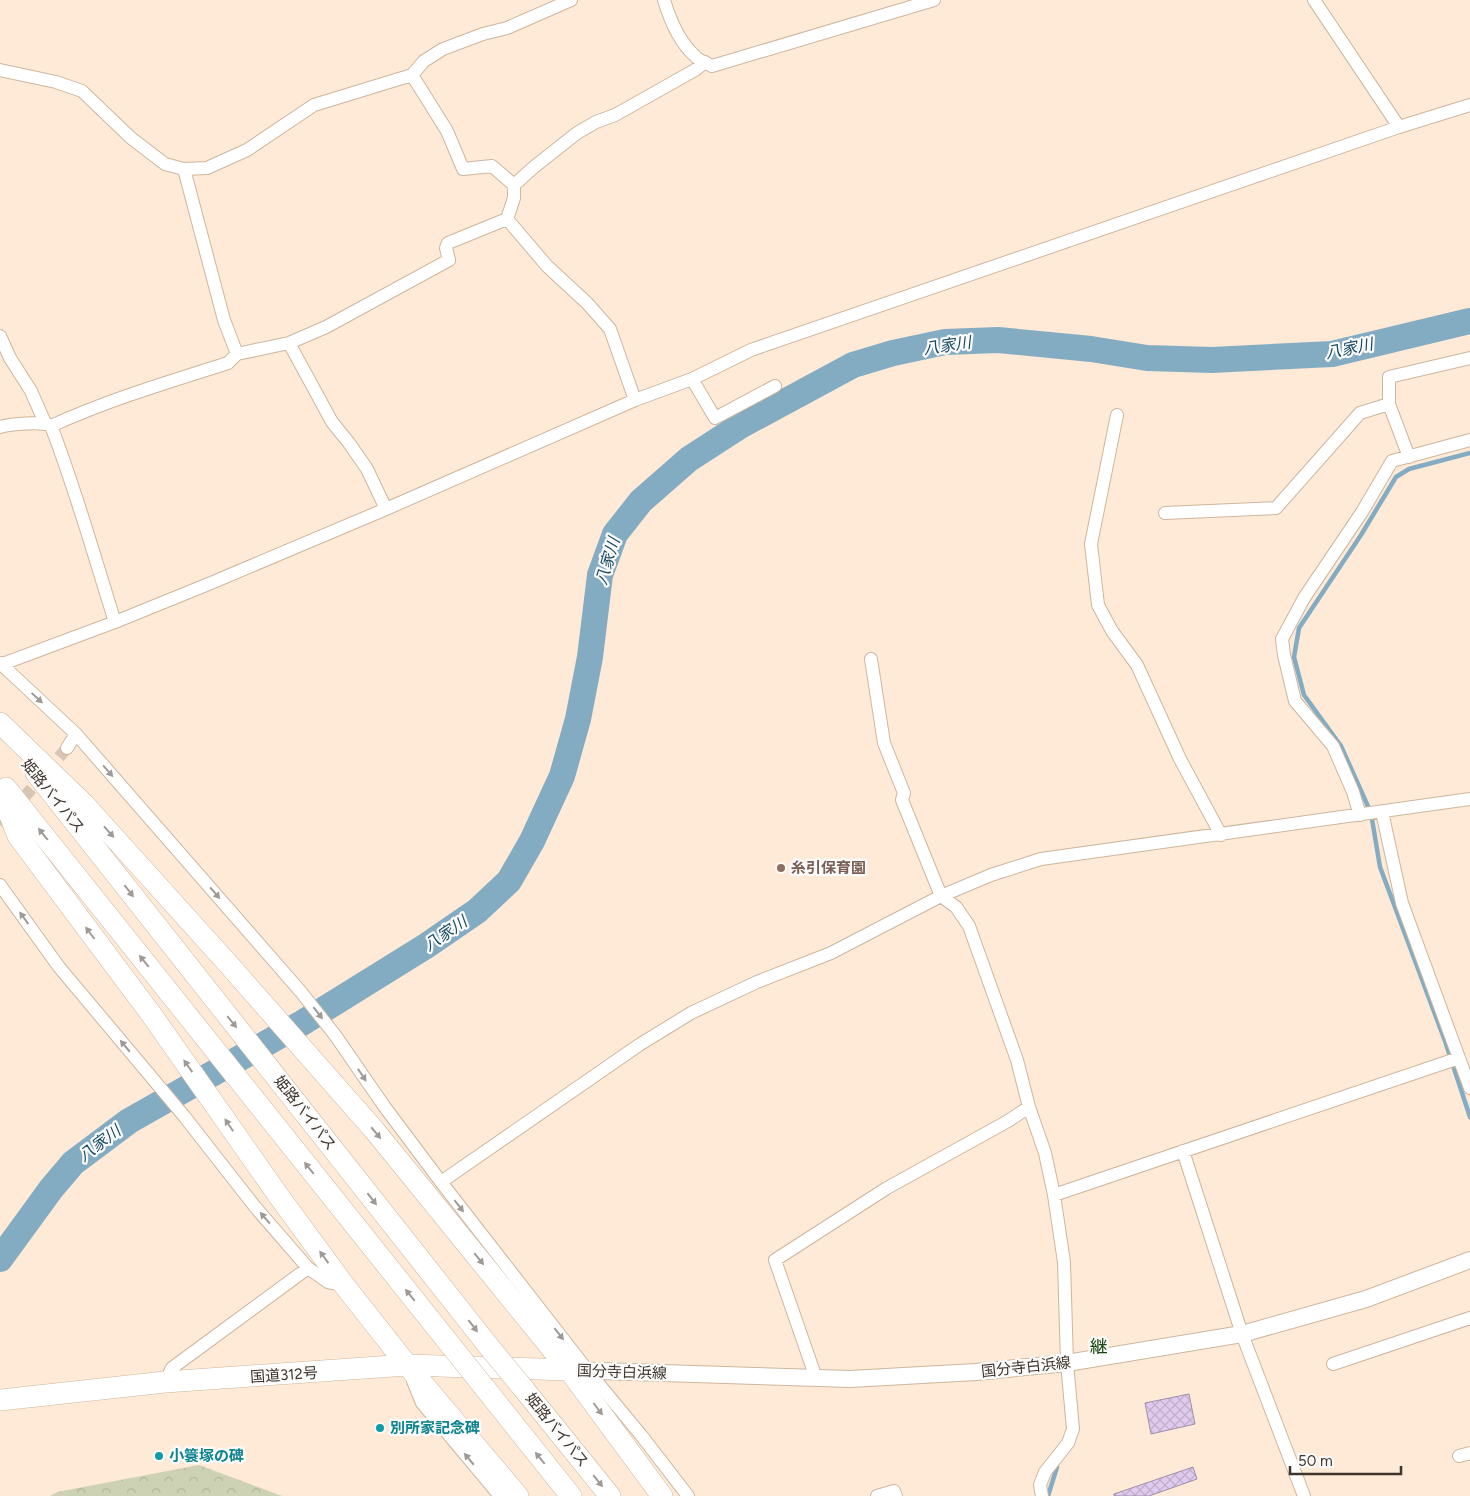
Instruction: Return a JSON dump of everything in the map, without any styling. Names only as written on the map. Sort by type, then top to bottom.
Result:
[{"type":"highway","points":[[0,723],[84,804],[375,1131],[578,1371],[662,1496]]},
{"type":"highway","name":"姫路バイパス","points":[[0,730],[490,1348],[610,1496]]},
{"type":"highway","name":"姫路バイパス","points":[[0,780],[246,1091],[571,1496]]},
{"type":"highway","points":[[0,790],[18,836],[151,1014],[278,1195],[344,1285],[407,1365],[518,1496]]},
{"type":"highway","name":"国道312号","points":[[0,1400],[165,1382],[407,1365],[578,1371]]},
{"type":"main road","name":"国分寺白浜線","points":[[578,1371],[850,1379],[976,1372],[1067,1363],[1242,1334],[1366,1299],[1470,1260]]},
{"type":"street","points":[[0,70],[56,82],[82,90],[131,138],[165,164],[184,169],[207,168],[247,150],[314,105],[412,75],[424,61],[443,49],[483,34],[507,28],[571,0]]},
{"type":"street","points":[[664,0],[670,19],[682,41],[695,57],[712,66],[934,0]]},
{"type":"street","points":[[1314,0],[1399,127]]},
{"type":"street","points":[[507,219],[514,198],[514,185],[534,167],[577,133],[596,122],[615,115],[695,70],[705,62]]},
{"type":"street","points":[[412,75],[447,131],[464,170],[492,166],[514,185]]},
{"type":"street","points":[[688,1496],[641,1435],[578,1371],[384,1106],[335,1035],[301,992],[76,734],[0,664],[115,622],[386,509],[635,400],[692,379],[751,350],[1399,127],[1470,105]]},
{"type":"street","points":[[184,169],[224,320],[237,354]]},
{"type":"street","points":[[0,426],[9,424],[48,424],[132,393],[228,363],[237,354],[289,343],[326,327],[449,260],[446,248],[448,243],[500,220],[507,219]]},
{"type":"street","points":[[507,219],[547,266],[587,303],[610,330],[635,400]]},
{"type":"street","points":[[0,336],[10,358],[32,391],[48,424],[89,533],[115,622]]},
{"type":"street","points":[[289,343],[332,422],[349,442],[367,469],[386,509]]},
{"type":"street","points":[[1409,457],[1389,404],[1389,377],[1470,358]]},
{"type":"street","points":[[692,379],[715,418],[774,386]]},
{"type":"street","points":[[1165,513],[1276,508],[1360,413],[1389,404]]},
{"type":"street","points":[[1117,415],[1092,544],[1098,605],[1112,631],[1137,664],[1180,759],[1221,834]]},
{"type":"street","points":[[1360,815],[1353,792],[1333,746],[1295,701],[1282,639],[1304,598],[1362,512],[1392,461],[1470,440]]},
{"type":"street","points":[[871,658],[884,743],[904,793],[902,800],[941,896],[956,907],[969,926],[1017,1060],[1029,1107],[1045,1152],[1054,1195],[1064,1262],[1067,1363],[1074,1429],[1068,1443],[1044,1472],[1040,1485],[1042,1496]]},
{"type":"street","points":[[67,748],[76,734]]},
{"type":"street","points":[[441,1182],[639,1045],[691,1013],[757,982],[831,953],[941,896],[991,875],[1041,859],[1470,800]]},
{"type":"street","points":[[1382,812],[1402,902],[1470,1088]]},
{"type":"street","points":[[0,885],[59,967],[184,1116],[256,1208],[308,1268],[328,1282],[344,1285]]},
{"type":"street","points":[[1054,1195],[1459,1058]]},
{"type":"street","points":[[816,1378],[775,1260],[887,1188],[1008,1121],[1029,1107]]},
{"type":"street","points":[[1183,1151],[1242,1334],[1304,1496]]},
{"type":"street","points":[[165,1382],[172,1368],[308,1268]]},
{"type":"street","points":[[1332,1364],[1470,1318]]},
{"type":"street","points":[[407,1365],[422,1403],[500,1496]]},
{"type":"street","points":[[876,1496],[894,1491],[896,1496]]},
{"type":"green space","points":[[199,1465],[282,1496],[50,1496],[57,1492]]},
{"type":"building","points":[[1189,1394],[1195,1424],[1151,1434],[1145,1403]]},
{"type":"building","points":[[1193,1467],[1197,1479],[1149,1496],[1114,1496],[1114,1494]]},
{"type":"waterway","name":"八家川","points":[[0,1259],[51,1189],[73,1163],[129,1121],[302,1023],[426,946],[477,911],[509,881],[532,841],[562,776],[578,719],[590,657],[600,575],[615,534],[641,501],[689,459],[740,426],[853,365],[893,353],[945,342],[998,340],[1091,349],[1147,358],[1212,360],[1332,354],[1470,321]]},
{"type":"waterway","points":[[1470,453],[1409,469],[1396,477],[1361,535],[1299,628],[1294,657],[1304,695],[1341,746],[1371,813],[1380,867],[1445,1041],[1470,1117]]},
{"type":"waterway","points":[[1048,1496],[1057,1467]]},
{"type":"tunnel","points":[[0,825],[67,748]]},
{"type":"place","name":"糸引保育園","points":[[781,868]]},
{"type":"place","name":"別所家記念碑","points":[[380,1428]]},
{"type":"place","name":"小簑塚の碑","points":[[159,1456]]},
{"type":"district","name":"継","points":[[1099,1347]]}]
